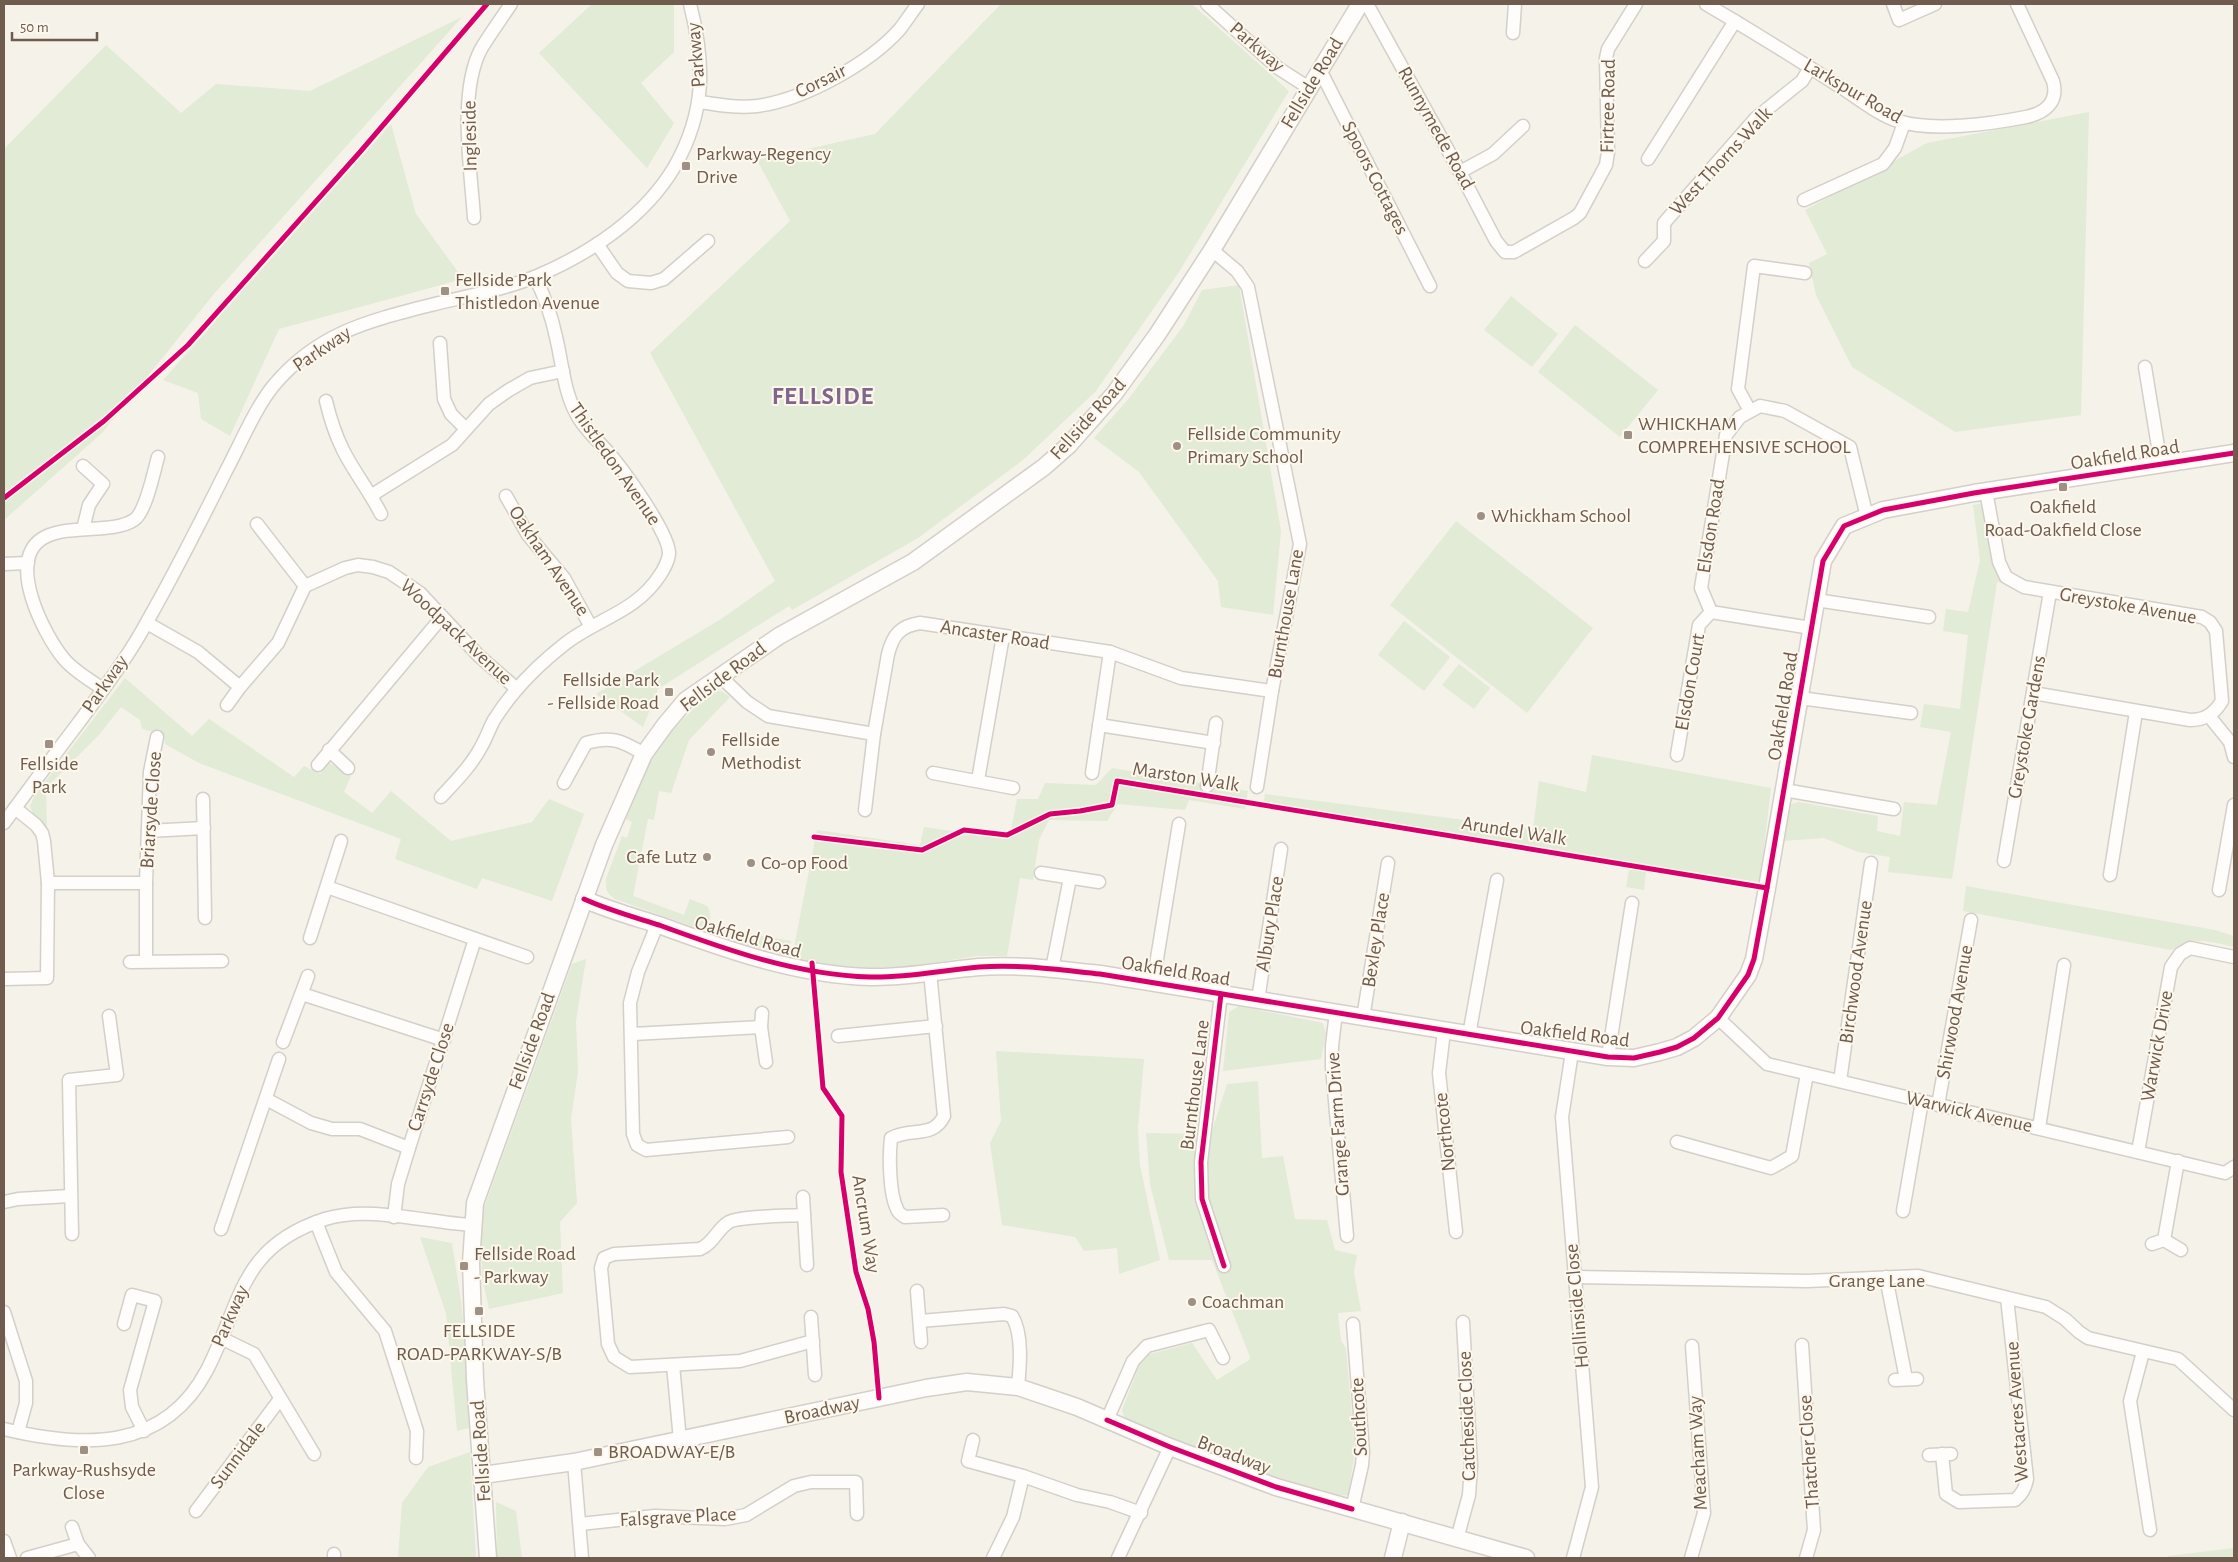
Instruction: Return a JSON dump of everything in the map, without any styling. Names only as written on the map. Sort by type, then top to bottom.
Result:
[{"type":"street","name":"Ingleside","points":[[474,218],[467,118],[470,89],[480,50],[511,4]]},
{"type":"street","name":"Parkway","points":[[4,823],[103,689],[147,622],[246,432],[273,386],[301,359],[332,338],[364,322],[535,277],[566,262],[597,244],[641,211],[663,185],[686,146],[700,102],[700,59],[693,4]]},
{"type":"street","name":"Corsair","points":[[700,102],[732,107],[756,106],[773,103],[819,85],[881,46],[900,29],[918,4]]},
{"type":"street","name":"Parkway","points":[[1207,4],[1278,68],[1309,88]]},
{"type":"street","name":"Fellside Road","points":[[488,1558],[475,1380],[471,1263],[472,1225],[478,1189],[604,845],[644,754],[686,700],[779,636],[913,562],[1069,445],[1114,394],[1157,336],[1212,250],[1360,4]]},
{"type":"street","name":"Runnymede Road","points":[[1367,4],[1496,241],[1505,252]]},
{"type":"street","points":[[1513,33],[1515,4]]},
{"type":"street","name":"Firtree Road","points":[[1505,252],[1514,252],[1580,213],[1606,165],[1608,152],[1606,58],[1608,49],[1636,4]]},
{"type":"street","name":"Larkspur Road","points":[[1706,4],[1895,121],[1937,127],[2019,118],[2046,110],[2051,104],[2055,88],[2017,4]]},
{"type":"street","points":[[1893,4],[1899,20],[1935,4]]},
{"type":"street","points":[[1648,159],[1734,21]]},
{"type":"street","name":"West Thorns Walk","points":[[1645,261],[1664,241],[1664,223],[1756,118],[1802,81],[1810,68]]},
{"type":"street","name":"Spoors Cottages","points":[[1320,70],[1430,286]]},
{"type":"street","points":[[1804,200],[1883,164],[1895,148],[1904,123]]},
{"type":"street","points":[[1460,172],[1493,154],[1523,126]]},
{"type":"street","points":[[597,244],[617,273],[628,281],[651,284],[664,280],[708,241]]},
{"type":"street","name":"Burnthouse Lane","points":[[1212,250],[1237,271],[1248,287],[1300,544],[1272,691],[1257,787]]},
{"type":"street","points":[[1805,273],[1754,266],[1738,389],[1750,411],[1760,406],[1785,411],[1850,447],[1867,517]]},
{"type":"street","name":"Thistledon Avenue","points":[[441,797],[476,755],[494,720],[517,689],[567,642],[592,626],[621,613],[637,601],[653,586],[665,566],[669,554],[666,539],[626,475],[606,450],[591,436],[573,410],[569,401],[556,335],[535,277]]},
{"type":"street","points":[[440,343],[444,399],[450,414],[466,429]]},
{"type":"street","points":[[2145,367],[2161,465]]},
{"type":"street","points":[[372,495],[431,460],[452,445],[489,404],[509,390],[530,378],[563,370]]},
{"type":"street","points":[[326,401],[332,424],[343,452],[372,495],[381,514]]},
{"type":"street","name":"Elsdon Road","points":[[1711,612],[1701,588],[1726,435],[1740,417],[1750,411]]},
{"type":"street","name":"Oakfield Road","points":[[584,899],[715,946],[814,971],[871,977],[1000,966],[1052,969],[1153,983],[1608,1057],[1634,1058],[1677,1047],[1694,1038],[1718,1018],[1748,975],[1754,959],[1823,561],[1844,526],[1883,510],[1986,492],[2234,454]]},
{"type":"street","points":[[103,689],[66,661],[49,638],[32,601],[28,579],[28,563],[34,547],[44,538],[60,532],[117,525],[135,520],[142,510],[158,457]]},
{"type":"street","points":[[83,529],[89,505],[103,484],[84,466]]},
{"type":"street","name":"Greystoke Avenue","points":[[1986,492],[1999,562],[2006,576],[2024,587],[2202,617],[2210,622],[2216,631],[2222,702],[2216,711],[2209,716]]},
{"type":"street","name":"Oakham Avenue","points":[[506,496],[528,535],[564,578],[592,626]]},
{"type":"street","points":[[227,705],[278,643],[305,586],[257,524]]},
{"type":"street","points":[[4,564],[28,563]]},
{"type":"street","name":"Woodpack Avenue","points":[[305,586],[345,568],[358,566],[372,567],[400,579],[420,593],[480,656],[517,689]]},
{"type":"street","name":"Greystoke Gardens","points":[[2004,861],[2050,592]]},
{"type":"street","points":[[1816,600],[1929,617]]},
{"type":"street","points":[[1711,612],[1811,628]]},
{"type":"street","name":"Elsdon Court","points":[[1677,755],[1699,625],[1711,612]]},
{"type":"street","points":[[318,765],[442,617]]},
{"type":"street","points":[[147,622],[198,652],[240,687]]},
{"type":"street","name":"Ancaster Road","points":[[865,810],[874,734],[889,648],[899,630],[908,624],[920,623],[1110,652],[1181,678],[1272,691]]},
{"type":"street","points":[[978,780],[1003,636]]},
{"type":"street","points":[[1092,773],[1110,652]]},
{"type":"street","points":[[720,676],[747,702],[768,716],[874,734]]},
{"type":"street","points":[[2033,693],[2190,720],[2201,720],[2209,716],[2230,742],[2234,757]]},
{"type":"street","points":[[1800,698],[1911,713]]},
{"type":"street","points":[[2110,875],[2136,712]]},
{"type":"street","points":[[1207,786],[1216,723]]},
{"type":"street","points":[[1099,725],[1214,743]]},
{"type":"street","name":"Briarsyde Close","points":[[146,962],[146,883],[150,772],[157,738]]},
{"type":"street","points":[[564,782],[586,743],[603,738],[624,741],[644,754]]},
{"type":"street","points":[[329,750],[348,768]]},
{"type":"street","points":[[933,773],[1013,788]]},
{"type":"street","points":[[1784,790],[1894,809]]},
{"type":"street","points":[[203,799],[205,918]]},
{"type":"street","points":[[2219,890],[2234,805]]},
{"type":"street","points":[[4,978],[46,978],[48,883],[42,833],[36,825],[15,808]]},
{"type":"street","points":[[1153,983],[1179,824]]},
{"type":"street","points":[[148,831],[204,828]]},
{"type":"street","points":[[310,938],[341,841]]},
{"type":"street","name":"Albury Place","points":[[1258,1000],[1281,849]]},
{"type":"street","name":"Bexley Place","points":[[1363,1018],[1388,863]]},
{"type":"street","name":"Birchwood Avenue","points":[[1840,1081],[1871,863]]},
{"type":"street","points":[[1041,873],[1099,882]]},
{"type":"street","points":[[1052,969],[1070,878]]},
{"type":"street","points":[[1470,1035],[1496,880]]},
{"type":"street","name":"Briarsyde Close","points":[[48,883],[146,883]]},
{"type":"street","points":[[327,888],[527,957]]},
{"type":"street","points":[[1608,1057],[1632,904]]},
{"type":"street","name":"Shirwood Avenue","points":[[1938,1105],[1971,920]]},
{"type":"street","points":[[657,925],[638,972],[630,1003],[633,1134],[637,1144],[646,1150],[788,1137]]},
{"type":"street","name":"Carrsyde Close","points":[[394,1217],[398,1184],[408,1148],[475,940]]},
{"type":"street","name":"Warwick Drive","points":[[2138,1152],[2170,967],[2180,954],[2190,948],[2234,957]]},
{"type":"street","points":[[130,962],[222,961]]},
{"type":"street","points":[[2039,1128],[2064,965]]},
{"type":"street","points":[[930,972],[944,1116],[940,1126],[932,1130],[901,1133],[891,1138],[890,1147],[894,1200],[897,1212],[905,1218],[943,1215]]},
{"type":"street","points":[[282,1042],[308,976]]},
{"type":"street","points":[[302,994],[444,1040]]},
{"type":"street","name":"Burnthouse Lane","points":[[1221,994],[1201,1162],[1202,1199],[1224,1266]]},
{"type":"street","name":"Grange Farm Drive","points":[[1336,1012],[1332,1046],[1332,1067],[1347,1236]]},
{"type":"street","points":[[762,1013],[761,1026],[766,1062]]},
{"type":"street","points":[[72,1234],[69,1080],[117,1075],[109,1016]]},
{"type":"street","name":"Warwick Avenue","points":[[1718,1018],[1767,1064],[2225,1173],[2234,1167]]},
{"type":"street","points":[[632,1034],[761,1026]]},
{"type":"street","points":[[838,1036],[936,1026]]},
{"type":"street","name":"Northcote","points":[[1444,1031],[1439,1073],[1456,1232]]},
{"type":"street","name":"Hollinside Close","points":[[1572,1052],[1562,1117],[1592,1487],[1574,1558]]},
{"type":"street","points":[[221,1229],[279,1059]]},
{"type":"street","points":[[1677,1142],[1771,1168],[1792,1156],[1808,1074]]},
{"type":"street","points":[[266,1099],[311,1123],[332,1128],[360,1129],[408,1148]]},
{"type":"street","points":[[1903,1211],[1922,1101]]},
{"type":"street","points":[[2178,1161],[2158,1242],[2181,1250]]},
{"type":"street","points":[[4,1202],[18,1198],[70,1196]]},
{"type":"street","points":[[803,1197],[807,1265]]},
{"type":"street","points":[[804,1215],[734,1220],[722,1228],[711,1242],[700,1248],[614,1254],[604,1258],[601,1268],[608,1344],[614,1357],[630,1367],[740,1361],[813,1341]]},
{"type":"street","name":"Parkway","points":[[4,1429],[92,1441],[114,1440],[144,1431],[173,1413],[185,1401],[207,1370],[244,1282],[266,1253],[290,1234],[316,1222],[340,1216],[394,1217],[472,1225]]},
{"type":"street","points":[[316,1222],[336,1272],[385,1332],[417,1431],[416,1458]]},
{"type":"street","name":"Grange Lane","points":[[1575,1277],[1842,1281],[1918,1276],[2046,1307],[2065,1319],[2088,1338],[2178,1359],[2234,1410]]},
{"type":"street","points":[[1886,1277],[1906,1380]]},
{"type":"street","points":[[917,1291],[921,1342]]},
{"type":"street","points":[[124,1324],[132,1295],[155,1301],[130,1390],[132,1406],[144,1431]]},
{"type":"street","name":"Westacres Avenue","points":[[1941,1454],[1946,1494],[1959,1502],[2015,1500],[2022,1494],[2026,1486],[2027,1479],[2007,1298]]},
{"type":"street","points":[[4,1312],[26,1381],[26,1403],[18,1432]]},
{"type":"street","points":[[920,1321],[1009,1314],[1014,1320],[1018,1334],[1020,1369],[1018,1387]]},
{"type":"street","points":[[811,1317],[815,1375]]},
{"type":"street","name":"Catcheside Close","points":[[1457,1539],[1469,1495],[1471,1466],[1463,1322]]},
{"type":"street","name":"Southcote","points":[[1352,1509],[1363,1452],[1353,1324]]},
{"type":"street","points":[[1107,1420],[1133,1361],[1147,1346],[1209,1330],[1224,1358]]},
{"type":"street","name":"Sunnidale","points":[[221,1338],[254,1354],[314,1454]]},
{"type":"street","name":"Thatcher Close","points":[[1802,1345],[1814,1530],[1806,1558]]},
{"type":"street","name":"Meacham Way","points":[[1691,1558],[1704,1513],[1692,1346]]},
{"type":"street","points":[[2143,1352],[2130,1401],[2150,1530]]},
{"type":"street","points":[[673,1366],[680,1440]]},
{"type":"street","name":"Broadway","points":[[483,1475],[574,1462],[947,1384],[988,1383],[1018,1387],[1046,1396],[1170,1447],[1276,1487],[1526,1558]]},
{"type":"street","name":"Sunnidale","points":[[196,1511],[280,1399]]},
{"type":"street","points":[[973,1440],[968,1462],[1023,1476],[1077,1495],[1110,1502],[1141,1513]]},
{"type":"street","points":[[1121,1557],[1170,1447]]},
{"type":"street","points":[[574,1462],[582,1558]]},
{"type":"street","points":[[993,1558],[1013,1517],[1023,1476]]},
{"type":"street","name":"Falsgrave Place","points":[[580,1524],[655,1516],[725,1519],[746,1514],[787,1490],[811,1482],[856,1482],[857,1514]]},
{"type":"street","points":[[1393,1558],[1402,1522]]},
{"type":"street","points":[[72,1527],[78,1544],[89,1558]]},
{"type":"street","points":[[4,1541],[10,1558]]},
{"type":"street","points":[[27,1558],[78,1544]]},
{"type":"green space","points":[[592,4],[674,4],[674,52],[641,83],[674,123],[647,168],[539,53]]},
{"type":"green space","points":[[1001,4],[1192,4],[1289,91],[1179,272],[1096,391],[1023,460],[918,538],[792,610],[789,606],[658,689],[643,727],[596,694],[721,619],[775,581],[650,353],[790,221],[757,160],[875,134]]},
{"type":"green space","points":[[462,17],[213,295],[102,433],[4,520],[4,149],[106,45],[181,113],[216,84],[310,91]]},
{"type":"green space","points":[[2089,112],[2081,415],[1955,432],[1852,367],[1816,295],[1809,263],[1827,254],[1805,210],[1927,143]]},
{"type":"green space","points":[[391,124],[416,214],[463,279],[279,329],[230,436],[201,419],[198,393],[163,380]]},
{"type":"green space","points":[[1239,285],[1281,531],[1273,615],[1221,607],[1218,581],[1139,472],[1094,438],[1130,397],[1184,325],[1202,290]]},
{"type":"green space","points":[[1511,296],[1558,334],[1532,367],[1484,330]]},
{"type":"green space","points":[[1575,325],[1658,390],[1620,437],[1538,372]]},
{"type":"green space","points":[[1984,503],[2010,583],[1997,582],[1952,879],[1888,872],[1890,857],[1858,852],[1824,838],[1783,841],[1791,804],[1799,802],[1878,816],[1877,831],[1900,836],[1904,802],[1937,805],[1951,732],[1920,727],[1924,704],[1960,709],[1968,635],[1943,631],[1946,609],[1968,612],[1980,560],[1973,505]]},
{"type":"green space","points":[[1456,521],[1593,628],[1527,713],[1390,605]]},
{"type":"green space","points":[[1404,621],[1450,657],[1424,691],[1378,655]]},
{"type":"green space","points":[[1459,664],[1490,688],[1474,709],[1442,685]]},
{"type":"green space","points":[[125,678],[192,736],[209,719],[294,777],[304,766],[320,774],[328,762],[351,776],[344,792],[372,813],[391,791],[451,841],[532,822],[549,799],[584,814],[552,901],[482,878],[477,889],[395,859],[401,839],[199,763],[165,744],[164,735],[142,729],[140,720],[121,707],[98,736],[46,788],[47,829],[35,819],[30,806],[35,795]]},
{"type":"green space","points":[[713,691],[721,691],[730,697],[689,740],[671,793],[659,791],[654,820],[648,819],[633,896],[684,915],[690,899],[707,906],[710,920],[705,925],[697,928],[615,899],[607,891],[606,879],[622,836],[627,838],[632,822],[626,819],[636,784],[669,732]]},
{"type":"green space","points":[[1592,755],[1771,788],[1760,882],[1263,809],[1265,794],[1533,829],[1539,781],[1586,792]]},
{"type":"green space","points":[[1112,768],[1248,791],[1245,809],[1189,800],[1185,810],[1118,804],[1107,821],[1049,820],[1039,840],[1033,880],[1020,878],[1007,956],[977,956],[905,967],[869,968],[833,965],[792,957],[817,830],[920,845],[924,827],[1009,839],[1017,799],[1038,799],[1045,783],[1096,785]]},
{"type":"green space","points":[[1629,869],[1646,871],[1644,890],[1626,887]]},
{"type":"green space","points":[[1966,886],[2215,930],[2234,936],[2234,947],[2202,941],[2188,943],[2171,950],[1963,911]]},
{"type":"green space","points":[[723,927],[791,941],[788,955],[726,940]]},
{"type":"green space","points":[[586,959],[576,1021],[578,1072],[571,1118],[577,1203],[560,1222],[563,1293],[489,1309],[482,1276],[481,1216],[572,964]]},
{"type":"green space","points":[[1239,1006],[1323,1023],[1326,1034],[1321,1059],[1223,1071],[1229,1012]]},
{"type":"green space","points":[[996,1051],[1144,1059],[1138,1127],[1140,1165],[1160,1260],[1119,1274],[1117,1248],[1084,1251],[1075,1237],[1002,1225],[990,1143],[1001,1121]]},
{"type":"green space","points":[[1258,1081],[1262,1158],[1283,1156],[1295,1219],[1327,1220],[1335,1250],[1357,1255],[1354,1272],[1361,1311],[1338,1313],[1341,1341],[1346,1348],[1355,1452],[1348,1495],[1338,1496],[1209,1457],[1126,1423],[1122,1410],[1141,1361],[1150,1354],[1192,1343],[1217,1380],[1249,1360],[1250,1357],[1212,1260],[1169,1260],[1150,1184],[1146,1133],[1211,1134],[1227,1084]]},
{"type":"green space","points":[[420,1237],[452,1243],[462,1307],[469,1428],[457,1431],[446,1313]]},
{"type":"green space","points":[[470,1452],[476,1558],[398,1558],[402,1503],[428,1467]]},
{"type":"green space","points":[[496,1502],[516,1511],[522,1558],[497,1558]]},
{"type":"green space","points":[[2234,1548],[2234,1558],[2168,1558],[2168,1556]]},
{"type":"cycle path","points":[[4,498],[104,421],[188,345],[360,152],[487,4]]},
{"type":"cycle path","points":[[584,899],[736,952],[816,972],[884,977],[994,966],[1055,969],[1100,974],[1608,1057],[1634,1058],[1660,1052],[1677,1047],[1694,1038],[1718,1018],[1748,975],[1754,959],[1823,561],[1844,526],[1883,510],[1974,493],[2234,453]]},
{"type":"cycle path","name":"Marston Walk","points":[[814,837],[922,850],[964,830],[1007,835],[1050,814],[1112,805],[1117,781],[1767,888]]},
{"type":"cycle path","name":"Ancrum Way","points":[[812,963],[823,1088],[842,1116],[841,1172],[856,1272],[868,1309],[874,1342],[879,1398]]},
{"type":"cycle path","points":[[1221,994],[1201,1162],[1202,1199],[1224,1266]]},
{"type":"cycle path","points":[[1107,1420],[1170,1447],[1276,1487],[1352,1509]]},
{"type":"place","name":"Parkway-Regency Drive","points":[[686,166]]},
{"type":"place","name":"Fellside Park Thistledon Avenue","points":[[445,291]]},
{"type":"place","name":"WHICKHAM COMPREHENSIVE SCHOOL","points":[[1628,435]]},
{"type":"place","name":"Fellside Community Primary School","points":[[1177,446]]},
{"type":"place","name":"Oakfield Road-Oakfield Close","points":[[2063,487]]},
{"type":"place","name":"Whickham School","points":[[1481,516]]},
{"type":"place","name":"Fellside Park - Fellside Road","points":[[669,692]]},
{"type":"place","name":"Fellside Park","points":[[49,744]]},
{"type":"place","name":"Fellside Methodist","points":[[711,752]]},
{"type":"place","name":"Cafe Lutz","points":[[707,857]]},
{"type":"place","name":"Co-op Food","points":[[751,863]]},
{"type":"place","name":"Fellside Road - Parkway","points":[[464,1266]]},
{"type":"place","name":"Coachman","points":[[1192,1302]]},
{"type":"place","name":"FELLSIDE ROAD-PARKWAY-S/B","points":[[479,1311]]},
{"type":"place","name":"Parkway-Rushsyde Close","points":[[84,1450]]},
{"type":"place","name":"BROADWAY-E/B","points":[[598,1452]]},
{"type":"district","name":"FELLSIDE","points":[[823,396]]}]
